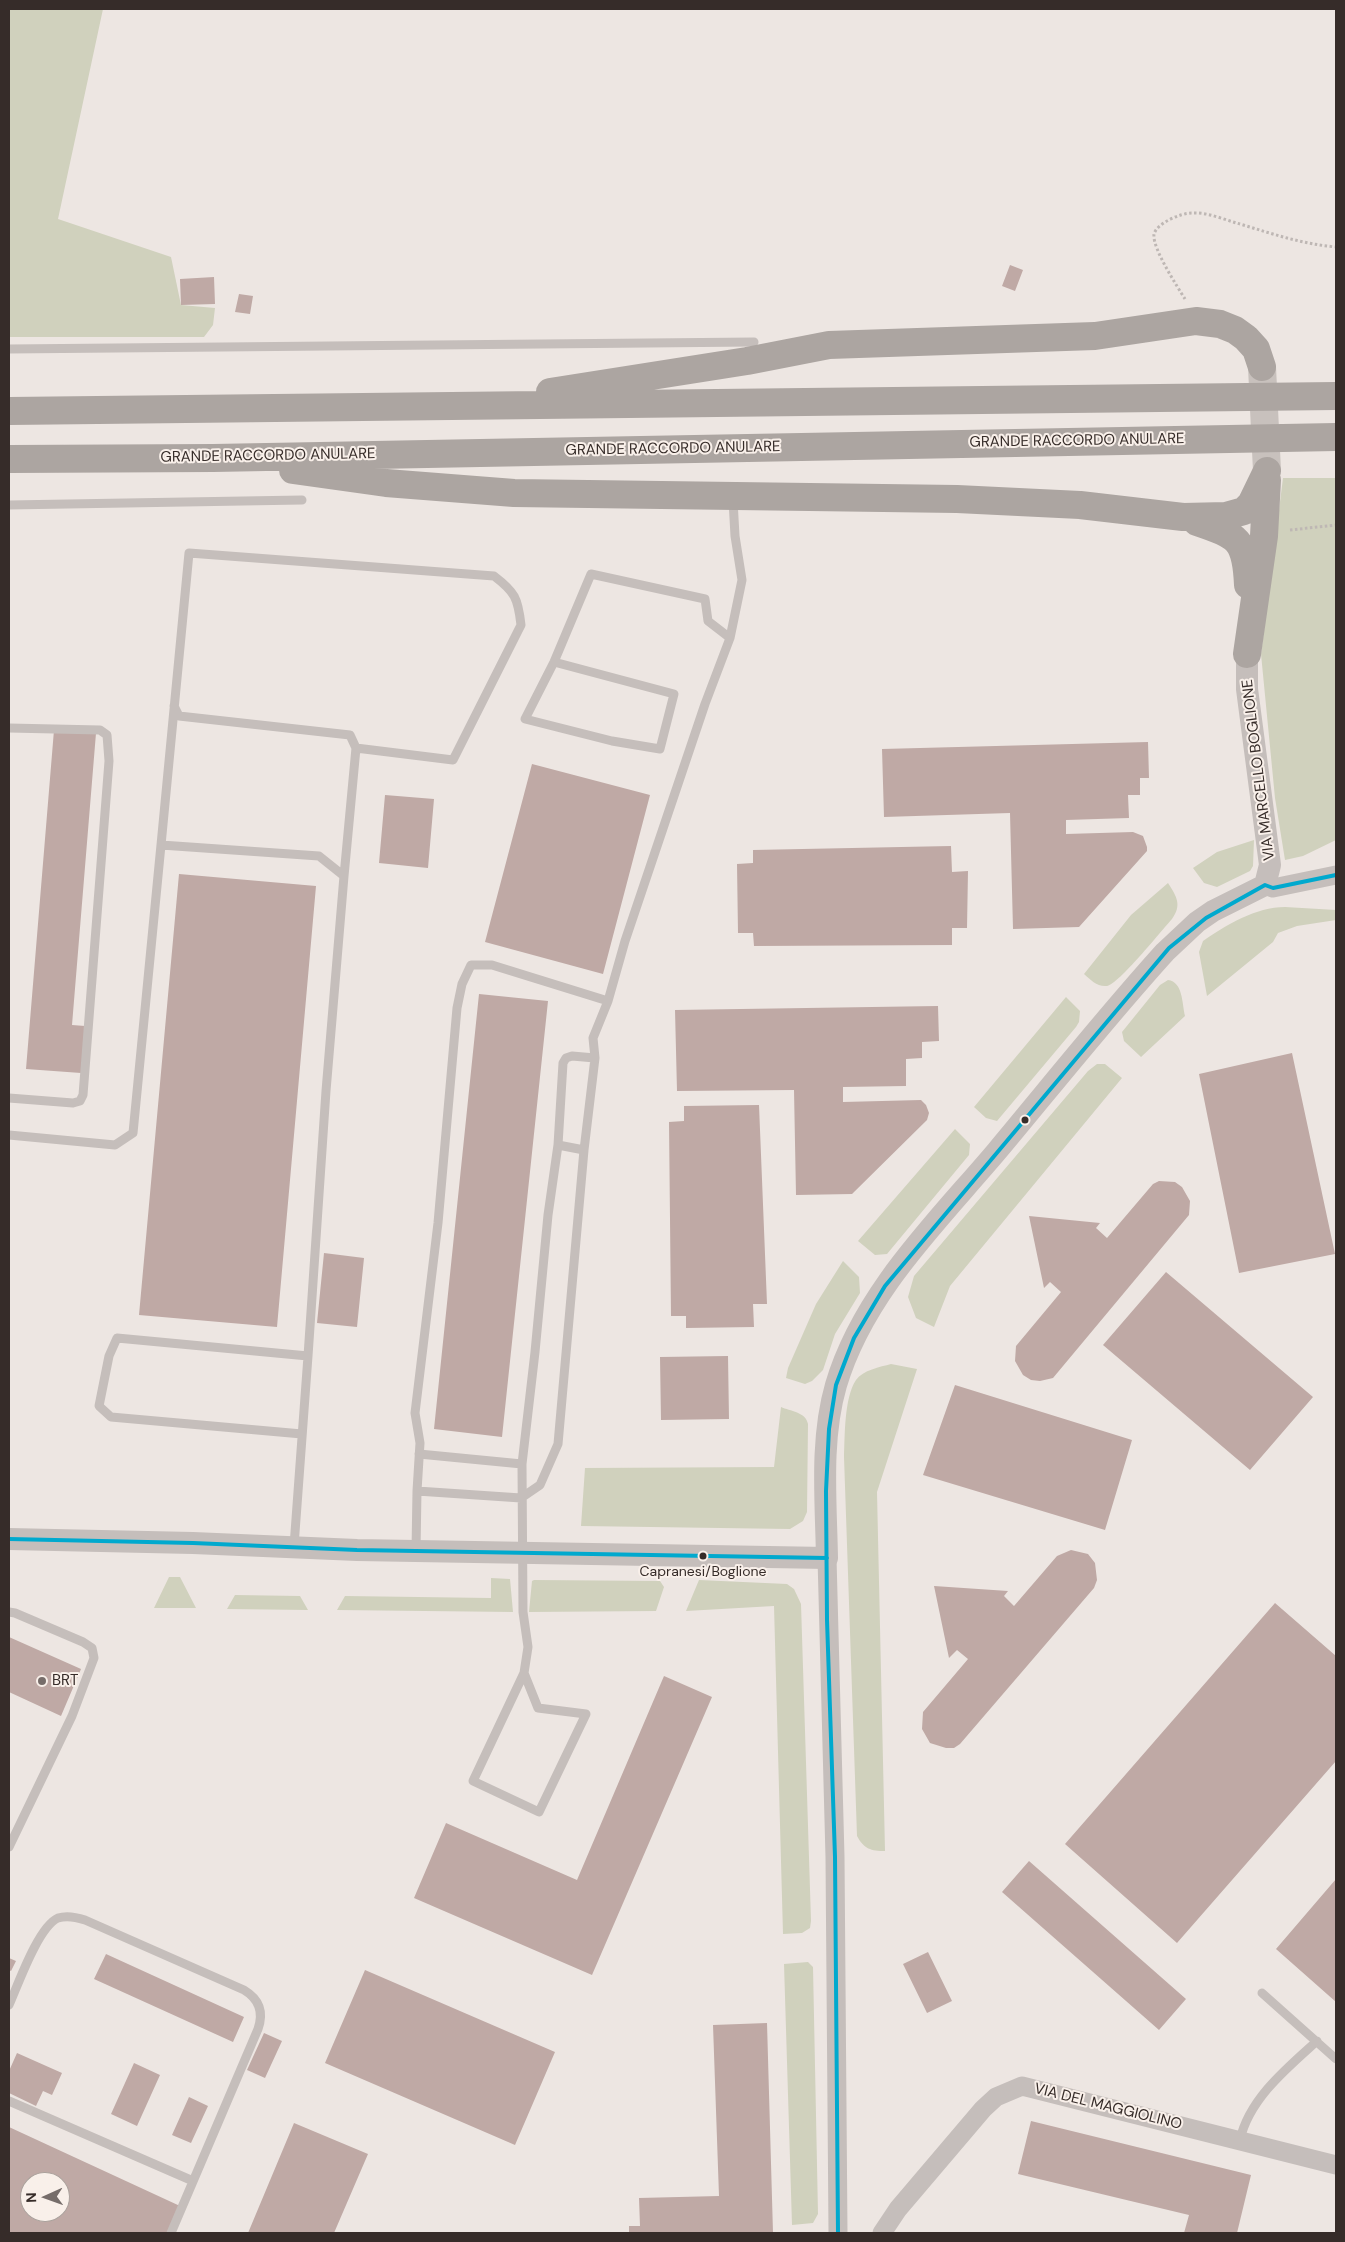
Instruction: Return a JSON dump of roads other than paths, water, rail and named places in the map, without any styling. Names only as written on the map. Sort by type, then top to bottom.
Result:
[{"type":"highway","points":[[454,406],[747,361],[829,345],[1095,336],[1196,321],[1220,324],[1235,330],[1256,349],[1262,367]]},
{"type":"highway","points":[[9,411],[1336,396]]},
{"type":"highway","name":"GRANDE RACCORDO ANULARE","points":[[9,459],[213,458],[1336,437]]},
{"type":"highway","points":[[213,458],[386,483],[467,490],[545,494],[957,499],[1080,504],[1183,517],[1226,516],[1244,511],[1251,504],[1267,471],[1264,536],[1246,654]]},
{"type":"highway","points":[[1183,517],[1226,532],[1235,538],[1246,556],[1248,586],[1246,654]]},
{"type":"street","name":"VIA MARCELLO BOGLIONE","points":[[1246,654],[1247,689],[1270,865],[1265,885]]},
{"type":"street","points":[[838,2233],[835,1857],[827,1558],[827,1461],[833,1401],[849,1349],[870,1309],[913,1252],[1165,952],[1196,922],[1213,911],[1265,885],[1273,888],[1336,875]]},
{"type":"street","points":[[9,1539],[416,1550],[827,1558]]},
{"type":"street","name":"VIA DEL MAGGIOLINO","points":[[882,2233],[898,2209],[983,2109],[996,2098],[1022,2086],[1066,2095],[1336,2165]]},
{"type":"lane","points":[[9,349],[754,342]]},
{"type":"lane","points":[[417,1491],[521,1498],[540,1485],[558,1444],[584,1150],[595,1058],[593,1038],[608,1001],[625,941],[705,704],[730,638],[742,580],[735,536],[733,496]]},
{"type":"lane","points":[[9,505],[302,500]]},
{"type":"lane","points":[[9,1135],[115,1145],[133,1133],[189,553],[494,576],[510,589],[519,606],[521,625],[453,760],[356,748]]},
{"type":"lane","points":[[554,662],[674,694],[660,750],[612,741],[524,719],[554,662],[591,574],[705,599],[708,621],[730,638]]},
{"type":"lane","points":[[174,706],[180,716],[350,735],[356,748],[326,1091],[294,1546]]},
{"type":"lane","points":[[9,728],[100,730],[107,735],[109,761],[83,1095],[80,1101],[73,1104],[9,1098]]},
{"type":"lane","points":[[161,845],[319,856],[344,876]]},
{"type":"lane","points":[[416,1550],[420,1443],[415,1413],[438,1224],[457,1008],[462,984],[471,965],[492,965],[608,1001]]},
{"type":"lane","points":[[524,1673],[538,1708],[586,1714],[540,1812],[473,1781],[524,1673],[528,1647],[523,1620],[522,1464],[536,1352],[548,1215],[558,1145],[563,1063],[566,1058],[572,1056],[595,1058]]},
{"type":"lane","points":[[558,1145],[584,1150]]},
{"type":"lane","points":[[302,1434],[111,1417],[99,1406],[109,1356],[117,1338],[308,1356]]},
{"type":"lane","points":[[419,1454],[522,1464]]},
{"type":"lane","points":[[9,1612],[83,1642],[92,1648],[94,1658],[72,1716],[9,1847]]},
{"type":"lane","points":[[9,2005],[44,1932],[58,1919],[66,1916],[85,1920],[244,1990],[255,1998],[260,2005],[260,2023],[171,2233]]},
{"type":"lane","points":[[1262,1993],[1336,2058]]},
{"type":"lane","points":[[1240,2140],[1243,2125],[1277,2078],[1316,2041]]},
{"type":"lane","points":[[9,2101],[193,2181]]},
{"type":"tunnel","points":[[1262,367],[1267,471]]},
{"type":"place","name":"Capranesi/Boglione","points":[[703,1556]]},
{"type":"place","name":"BRT","points":[[42,1681]]}]
